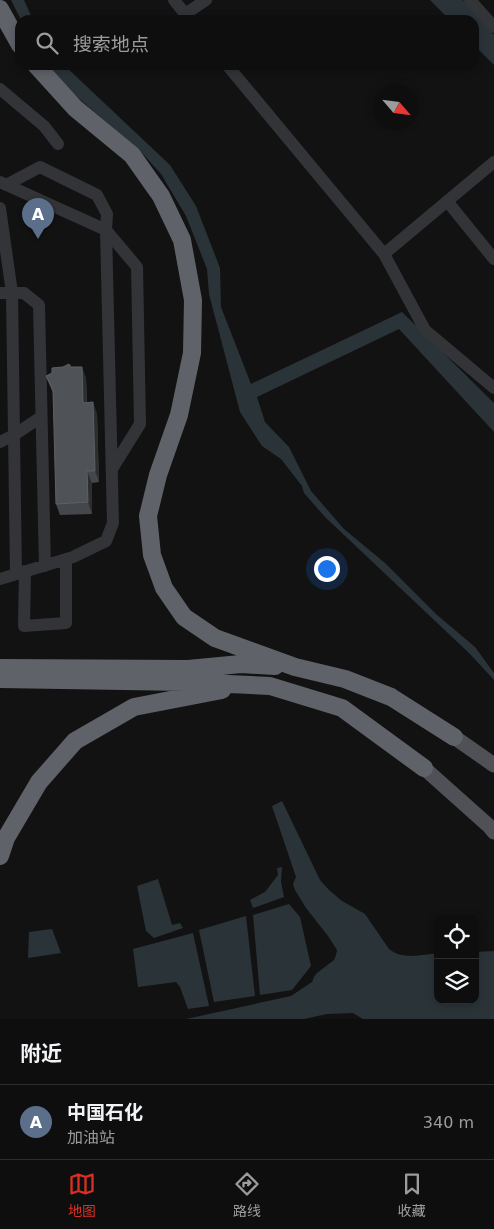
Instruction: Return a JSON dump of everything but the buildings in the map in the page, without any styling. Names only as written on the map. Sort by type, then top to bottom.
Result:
[{"type":"highway","points":[[0,9],[15,36]]},
{"type":"highway","points":[[41,70],[75,108],[132,155],[161,196],[182,240],[193,300],[192,353],[179,415],[158,474],[148,516],[152,555],[164,588],[184,617],[215,638],[295,667],[345,679],[391,696],[454,737]]},
{"type":"highway","points":[[0,668],[188,669],[241,664],[295,667]]},
{"type":"highway","points":[[0,680],[186,682],[270,686],[342,708],[424,768]]},
{"type":"highway","points":[[0,856],[6,838],[39,782],[75,741],[134,707],[252,685]]},
{"type":"main road","points":[[454,737],[494,765]]},
{"type":"main road","points":[[424,768],[494,832]]},
{"type":"street","points":[[174,0],[186,15]]},
{"type":"street","points":[[190,15],[206,0]]},
{"type":"street","points":[[470,0],[494,27]]},
{"type":"street","points":[[232,70],[384,254],[425,330],[494,388]]},
{"type":"street","points":[[0,89],[44,126],[58,144]]},
{"type":"street","points":[[384,254],[494,162]]},
{"type":"street","points":[[0,579],[73,557],[106,541],[113,523],[107,214],[98,195],[40,167],[3,184]]},
{"type":"street","points":[[3,184],[106,230],[138,267],[140,424],[112,469]]},
{"type":"street","points":[[447,201],[494,259]]},
{"type":"street","points":[[0,208],[24,626],[66,623],[66,559]]},
{"type":"street","points":[[6,293],[24,293],[39,304],[45,566]]},
{"type":"street","points":[[0,442],[14,435],[41,416]]},
{"type":"shaded area","points":[[11,0],[24,0],[31,15],[18,15]]},
{"type":"shaded area","points":[[430,0],[463,0],[476,15],[445,15]]},
{"type":"shaded area","points":[[479,18],[494,35],[494,65],[479,50]]},
{"type":"shaded area","points":[[52,70],[69,70],[170,165],[196,206],[220,268],[221,307],[251,384],[402,312],[494,403],[494,432],[399,329],[257,397],[265,422],[289,447],[311,491],[344,529],[385,563],[436,614],[475,647],[494,673],[494,680],[469,653],[325,517],[304,493],[302,486],[281,459],[262,446],[240,412],[209,294],[207,269],[186,216],[161,174],[142,153],[76,96]]},
{"type":"shaded area","points":[[282,801],[320,880],[342,901],[365,914],[389,949],[406,956],[434,954],[434,1004],[479,1004],[479,952],[494,951],[494,1019],[363,1019],[353,1013],[327,1014],[304,1019],[186,1019],[291,996],[312,982],[317,973],[334,960],[337,950],[295,890],[293,884],[296,877],[272,806]]},
{"type":"shaded area","points":[[282,867],[281,882],[284,897],[253,908],[250,900],[265,892],[278,875],[277,868]]},
{"type":"shaded area","points":[[158,879],[172,925],[180,923],[183,928],[154,938],[146,931],[137,886]]},
{"type":"shaded area","points":[[289,904],[300,917],[311,966],[292,990],[260,995],[253,915]]},
{"type":"shaded area","points":[[246,916],[255,996],[214,1002],[199,930]]},
{"type":"shaded area","points":[[52,929],[61,953],[28,958],[29,932]]},
{"type":"shaded area","points":[[193,933],[209,1006],[188,1009],[180,987],[176,982],[138,987],[133,949]]},
{"type":"place","name":"中国石化","points":[[38,239]]}]
